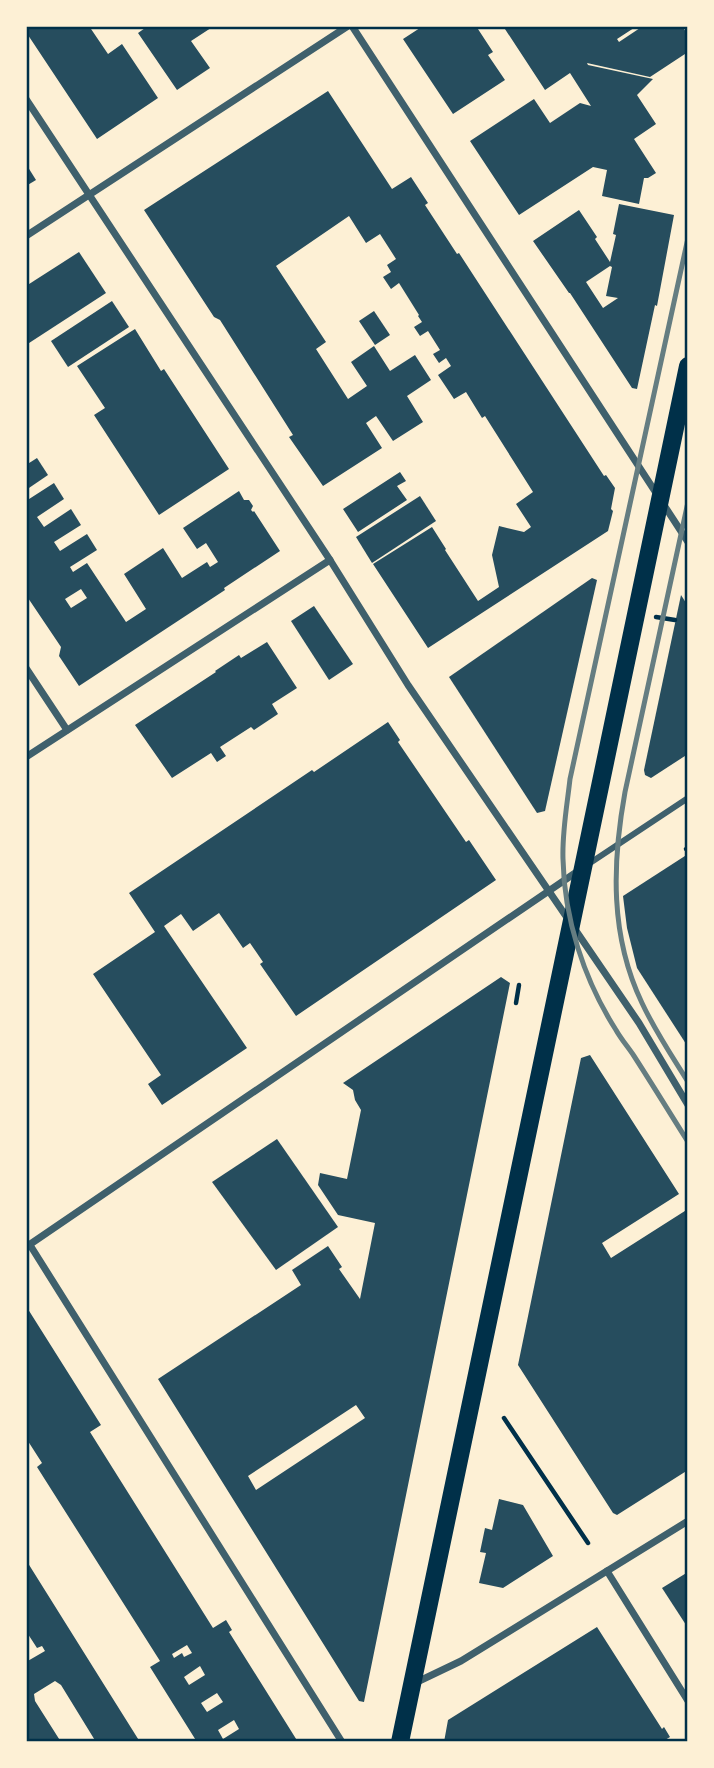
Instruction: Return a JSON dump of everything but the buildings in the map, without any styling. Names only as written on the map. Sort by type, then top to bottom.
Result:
[{"type":"main road","points":[[400,1742],[688,366]]},
{"type":"street","points":[[26,236],[350,26],[688,542]]},
{"type":"street","points":[[26,99],[330,560],[408,685],[639,1023],[688,1105]]},
{"type":"street","points":[[26,757],[330,560]]},
{"type":"street","points":[[26,668],[67,730]]},
{"type":"street","points":[[342,1742],[28,1246],[688,798]]},
{"type":"street","points":[[412,1685],[460,1661],[688,1521]]},
{"type":"street","points":[[607,1571],[688,1701]]},
{"type":"path","points":[[653,616],[675,620]]},
{"type":"path","points":[[516,1003],[519,985]]},
{"type":"path","points":[[504,1418],[588,1543]]},
{"type":"railway","points":[[688,238],[570,779],[563,849],[567,904],[585,969],[618,1033],[688,1142]]},
{"type":"railway","points":[[688,502],[625,792],[616,873],[619,926],[632,978],[652,1024],[688,1082]]}]
